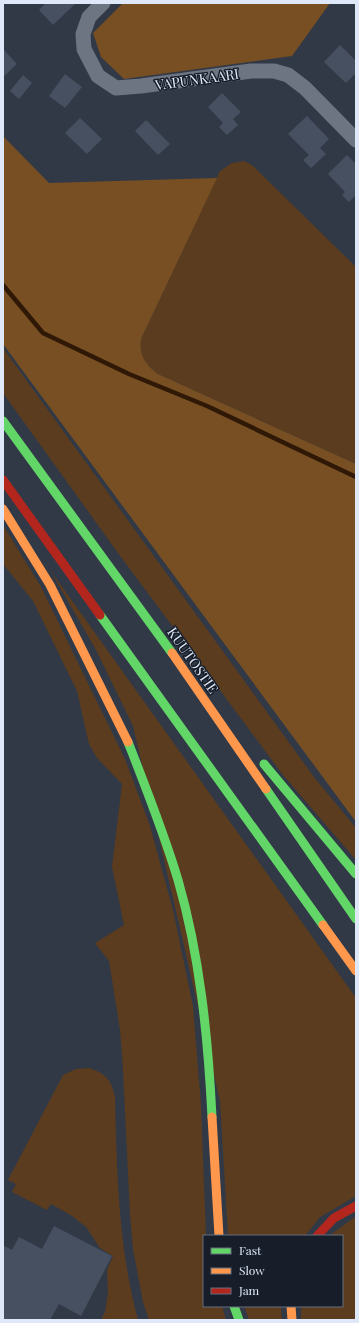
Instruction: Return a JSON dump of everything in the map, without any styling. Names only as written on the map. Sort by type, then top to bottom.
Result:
[{"type":"highway","name":"KUUTOSTIE","points":[[3,421],[166,645],[356,919]]},
{"type":"highway","points":[[3,480],[356,971]]},
{"type":"highway","points":[[3,510],[50,585],[125,734],[155,809],[178,881],[192,944],[204,1017],[211,1094],[219,1235]]},
{"type":"highway","points":[[166,645],[242,737]]},
{"type":"highway","points":[[256,755],[356,874]]},
{"type":"highway","points":[[318,1235],[320,1231],[346,1209],[356,1206]]},
{"type":"highway","points":[[234,1307],[239,1320]]},
{"type":"highway","points":[[292,1307],[292,1320]]},
{"type":"street","name":"VAPUNKAARI","points":[[103,3],[89,17],[83,34],[84,48],[98,76],[116,88],[251,71],[274,71],[288,75],[306,88],[356,140]]},
{"type":"shaded area","points":[[123,3],[330,3],[292,56],[124,79],[101,57],[93,33]]},
{"type":"shaded area","points":[[3,136],[49,183],[217,178],[141,339],[142,355],[144,360],[158,374],[356,464],[356,822],[3,344]]},
{"type":"shaded area","points":[[244,161],[252,165],[356,267],[356,464],[158,374],[144,360],[142,355],[141,339],[220,171],[232,163]]},
{"type":"shaded area","points":[[3,348],[314,777],[356,828],[356,860],[283,775],[118,553],[3,393]]},
{"type":"shaded area","points":[[3,525],[41,587],[125,759],[150,826],[173,910],[193,1006],[201,1105],[206,1235],[203,1235],[203,1307],[222,1307],[226,1320],[149,1320],[143,1302],[133,1249],[130,1215],[120,1030],[109,961],[95,943],[124,925],[112,867],[122,784],[97,758],[89,744],[77,691],[33,601],[3,564]]},
{"type":"shaded area","points":[[50,570],[356,998],[356,1196],[320,1217],[306,1235],[228,1235],[220,1101],[133,726],[95,648]]},
{"type":"shaded area","points":[[89,1068],[107,1078],[112,1086],[115,1097],[118,1182],[122,1237],[131,1292],[138,1320],[101,1320],[105,1312],[108,1293],[107,1270],[113,1256],[100,1248],[86,1227],[72,1216],[51,1204],[47,1210],[12,1192],[16,1184],[8,1180],[63,1075],[76,1069]]},
{"type":"shaded area","points":[[356,1216],[356,1320],[301,1320],[301,1307],[343,1307],[343,1235],[330,1235]]},
{"type":"shaded area","points":[[244,1307],[281,1307],[282,1320],[249,1320]]},
{"type":"building","points":[[46,3],[75,4],[53,25],[39,10]]},
{"type":"building","points":[[340,45],[356,61],[356,73],[346,83],[324,62]]},
{"type":"building","points":[[3,49],[17,64],[3,77]]},
{"type":"building","points":[[65,74],[82,87],[65,108],[49,96]]},
{"type":"building","points":[[23,75],[32,83],[19,99],[10,91]]},
{"type":"building","points":[[222,93],[241,112],[233,119],[238,125],[227,135],[219,127],[223,123],[208,107]]},
{"type":"building","points":[[307,116],[329,139],[320,148],[326,154],[311,168],[303,160],[309,155],[288,134]]},
{"type":"building","points":[[80,118],[102,139],[87,154],[65,133]]},
{"type":"building","points":[[146,120],[170,144],[158,155],[135,131]]},
{"type":"building","points":[[347,155],[356,164],[356,195],[349,202],[342,195],[345,192],[328,174]]},
{"type":"building","points":[[54,1226],[112,1256],[81,1316],[59,1304],[50,1320],[3,1320],[3,1245],[12,1250],[19,1237],[42,1249]]},
{"type":"waterway","points":[[3,285],[43,333],[129,374],[207,406],[356,477]]},
{"type":"traffic: fast","points":[[3,421],[172,653]]},
{"type":"traffic: fast","points":[[100,615],[323,925]]},
{"type":"traffic: fast","points":[[128,742],[167,845],[186,909],[202,997],[212,1117]]},
{"type":"traffic: fast","points":[[264,764],[356,874]]},
{"type":"traffic: fast","points":[[266,789],[356,919]]},
{"type":"traffic: fast","points":[[234,1307],[239,1320]]},
{"type":"traffic: slow","points":[[3,509],[50,585],[128,742]]},
{"type":"traffic: slow","points":[[172,653],[266,789]]},
{"type":"traffic: slow","points":[[323,925],[356,971]]},
{"type":"traffic: slow","points":[[212,1117],[219,1235]]},
{"type":"traffic: slow","points":[[291,1307],[292,1320]]},
{"type":"traffic: jam","points":[[3,480],[100,615]]},
{"type":"traffic: jam","points":[[318,1235],[334,1218],[356,1206]]}]
